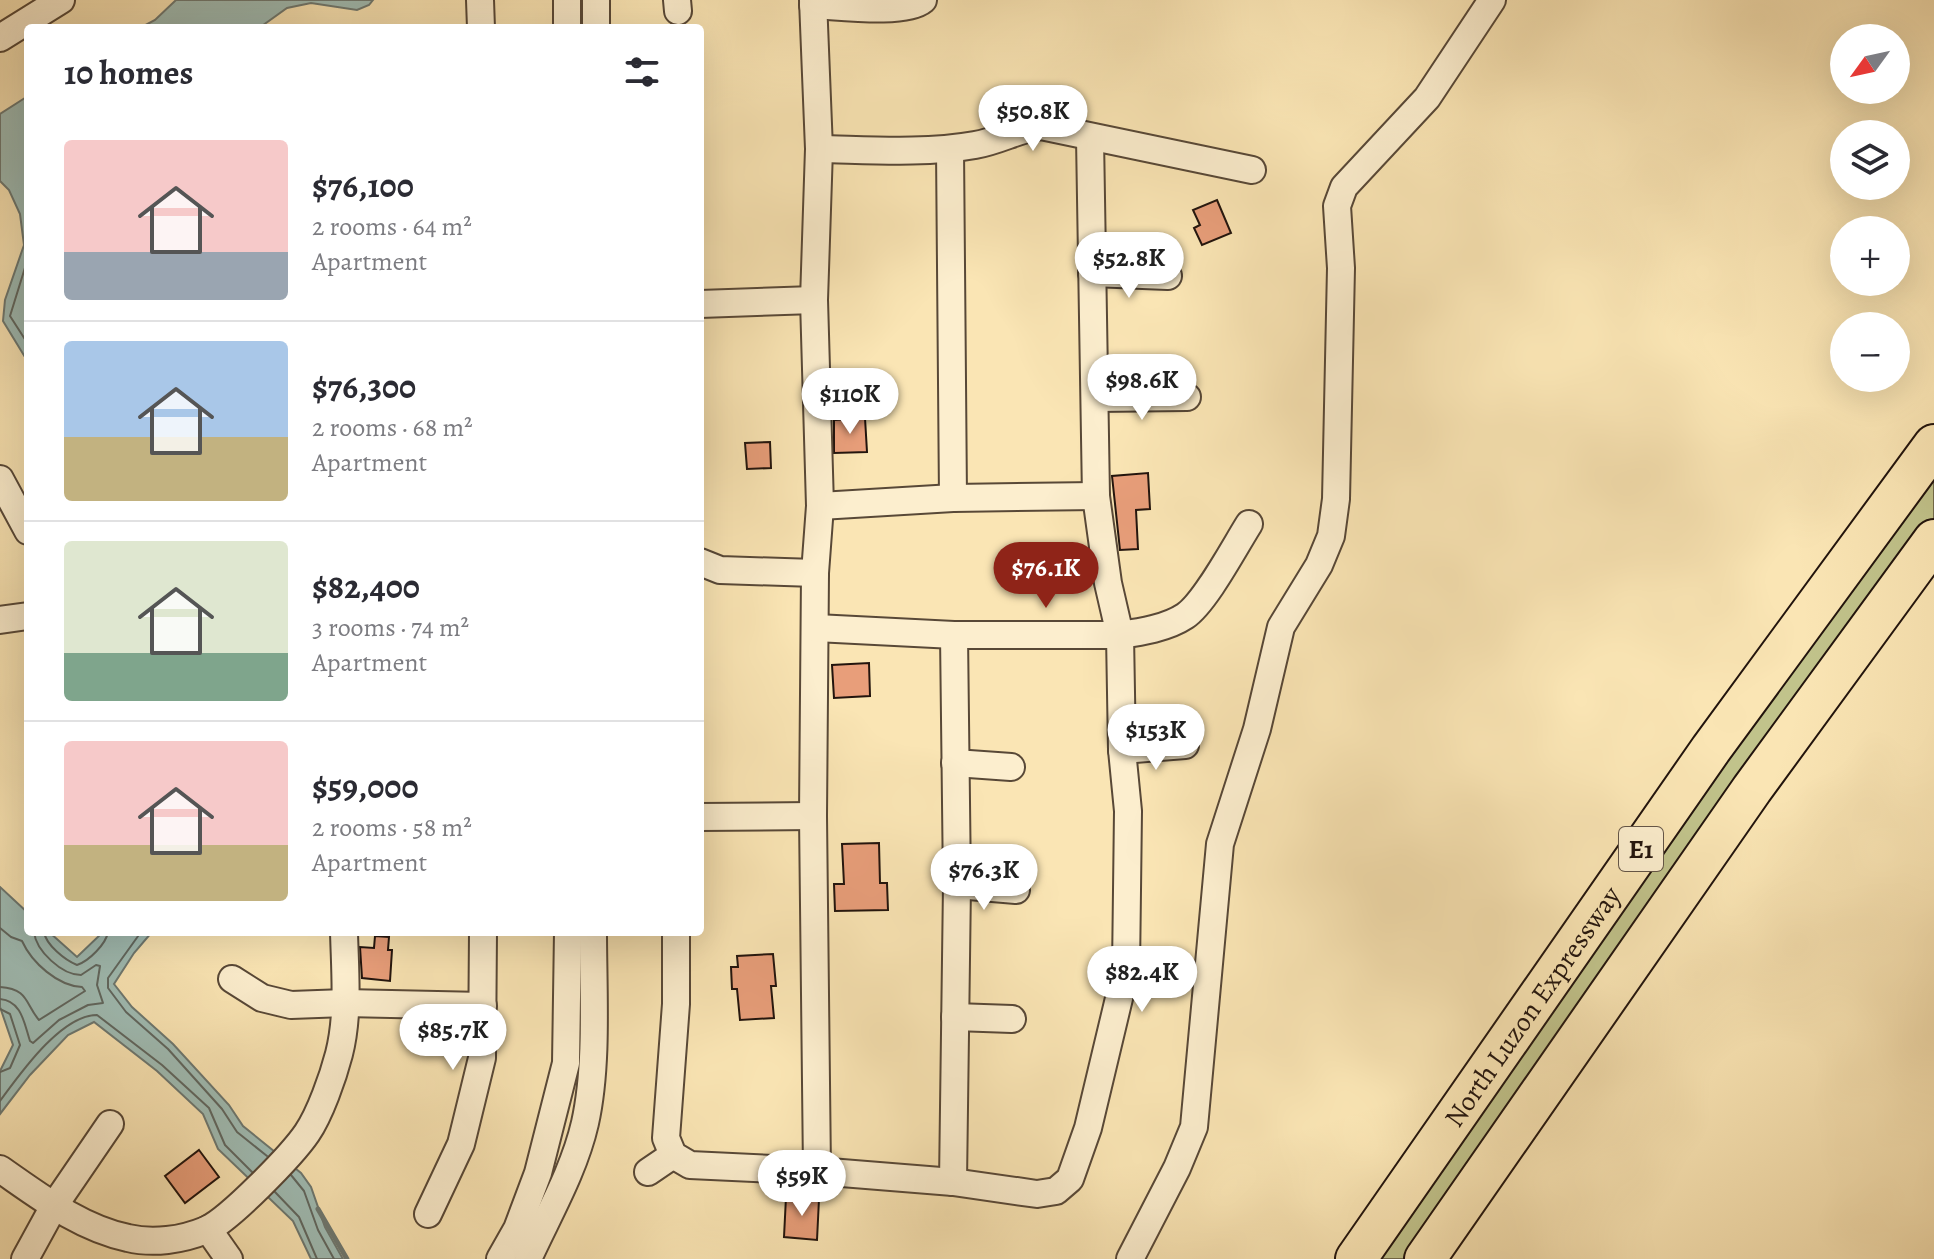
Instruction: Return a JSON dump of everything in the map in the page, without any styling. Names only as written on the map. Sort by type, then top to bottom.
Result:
[{"type":"highway","name":"North Luzon Expressway","points":[[1356,1259],[1711,749],[1934,445]]},
{"type":"highway","name":"North Luzon Expressway","points":[[1425,1259],[1752,789],[1934,540]]},
{"type":"street","points":[[0,38],[61,0]]},
{"type":"street","points":[[480,0],[481,24]]},
{"type":"street","points":[[567,0],[567,24]]},
{"type":"street","points":[[596,0],[596,24]]},
{"type":"street","points":[[817,1171],[813,816],[815,573],[820,506],[814,300],[819,149],[813,3],[896,7],[915,6],[923,0]]},
{"type":"street","points":[[1130,1259],[1164,1196],[1194,1127],[1220,844],[1257,729],[1281,627],[1319,565],[1331,536],[1336,499],[1341,268],[1337,206],[1344,187],[1427,98],[1492,0]]},
{"type":"street","points":[[819,149],[950,149],[1008,137],[1023,129],[1041,126],[1252,170]]},
{"type":"street","points":[[676,936],[676,1004],[666,1138],[673,1155],[690,1165],[953,1182],[1037,1194],[1056,1191],[1070,1179],[1092,1115],[1126,969],[1128,811],[1122,750],[1120,635],[1106,569],[1096,496],[1090,138]]},
{"type":"street","points":[[950,149],[953,498]]},
{"type":"street","points":[[1092,273],[1168,276]]},
{"type":"street","points":[[704,304],[814,300]]},
{"type":"street","points":[[1095,398],[1187,397]]},
{"type":"street","points":[[0,479],[24,524]]},
{"type":"street","points":[[820,506],[953,498],[1096,496]]},
{"type":"street","points":[[816,628],[954,635],[1120,635],[1143,631],[1187,616],[1249,524]]},
{"type":"street","points":[[707,570],[815,573]]},
{"type":"street","points":[[0,620],[24,617]]},
{"type":"street","points":[[953,1182],[957,885],[954,635]]},
{"type":"street","points":[[1122,750],[1185,745]]},
{"type":"street","points":[[955,763],[1011,767]]},
{"type":"street","points":[[704,817],[813,816]]},
{"type":"street","points":[[957,885],[1016,890]]},
{"type":"street","points":[[0,1169],[54,1206],[101,1230],[129,1239],[163,1241],[208,1229],[287,1158],[309,1131],[340,1053],[345,1003],[344,936]]},
{"type":"street","points":[[428,1214],[461,1144],[482,1058],[483,936]]},
{"type":"street","points":[[500,1259],[517,1229],[538,1173],[566,1063],[568,936]]},
{"type":"street","points":[[528,1259],[564,1184],[585,1122],[593,1046],[593,936]]},
{"type":"street","points":[[232,979],[262,998],[291,1005],[483,1006]]},
{"type":"street","points":[[955,1017],[1012,1019]]},
{"type":"street","points":[[25,1259],[54,1206],[110,1124]]},
{"type":"street","points":[[648,1172],[673,1155]]},
{"type":"street","points":[[208,1229],[229,1259]]},
{"type":"green space","points":[[1934,460],[1934,523],[1413,1259],[1370,1259]]},
{"type":"water","points":[[176,0],[373,0],[357,10],[311,3],[287,8],[265,24],[148,24]]},
{"type":"water","points":[[24,99],[24,245],[20,214],[9,190],[0,181],[0,114]]},
{"type":"water","points":[[24,245],[24,355],[3,321],[5,300]]},
{"type":"water","points":[[0,887],[24,909],[24,936],[53,936],[77,957],[99,936],[149,936],[114,984],[132,1007],[173,1044],[229,1105],[243,1126],[301,1173],[311,1187],[325,1227],[343,1259],[311,1259],[293,1221],[218,1149],[203,1114],[157,1071],[94,1022],[68,1035],[30,1075],[0,1114],[0,1071],[13,1045],[0,1007]]},
{"type":"building","points":[[1217,200],[1231,233],[1202,245],[1194,228],[1200,225],[1193,210]]},
{"type":"building","points":[[865,418],[867,452],[834,453],[834,420]]},
{"type":"building","points":[[770,442],[771,468],[747,469],[745,443]]},
{"type":"building","points":[[1148,473],[1150,509],[1136,510],[1138,549],[1120,550],[1112,476]]},
{"type":"building","points":[[869,663],[870,696],[834,698],[832,665]]},
{"type":"building","points":[[879,843],[880,883],[887,883],[888,910],[835,911],[834,884],[844,884],[842,844]]},
{"type":"building","points":[[375,936],[389,937],[388,950],[392,950],[390,981],[362,978],[360,947],[374,948]]},
{"type":"building","points":[[773,954],[776,986],[771,986],[774,1018],[740,1020],[737,989],[732,989],[731,967],[738,967],[737,956]]},
{"type":"building","points":[[199,1150],[219,1177],[185,1203],[165,1176]]},
{"type":"building","points":[[786,1197],[819,1199],[817,1240],[784,1237]]},
{"type":"waterway","points":[[318,1209],[347,1259]]}]
